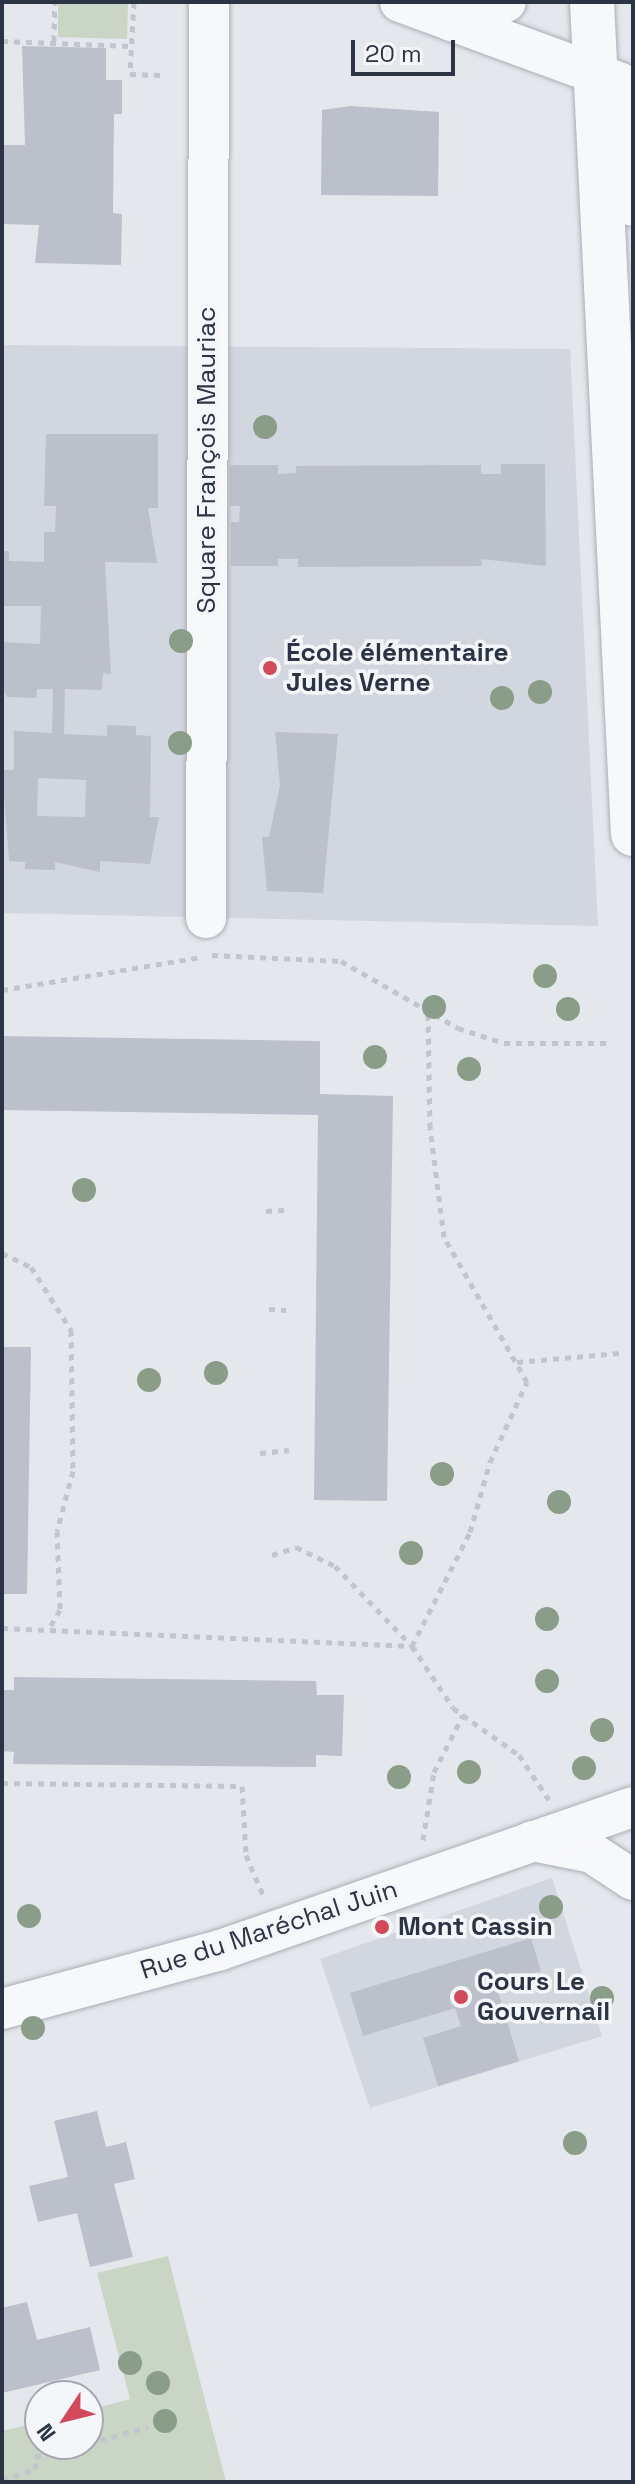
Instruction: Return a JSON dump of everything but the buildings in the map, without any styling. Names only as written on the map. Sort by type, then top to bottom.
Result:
[{"type":"street","name":"Square François Mauriac","points":[[206,918],[209,2]]},
{"type":"street","points":[[400,2],[614,79]]},
{"type":"street","points":[[451,21],[506,2]]},
{"type":"street","points":[[592,2],[614,79],[633,834]]},
{"type":"street","points":[[633,98],[633,204]]},
{"type":"street","name":"Rue du Maréchal Juin","points":[[2,2009],[220,1950],[633,1807]]},
{"type":"street","points":[[532,1841],[592,1853],[633,1880]]},
{"type":"path","points":[[54,41],[55,2]]},
{"type":"path","points":[[134,2],[130,74],[160,75]]},
{"type":"path","points":[[2,41],[132,46]]},
{"type":"path","points":[[2,990],[207,955],[311,958],[341,961],[428,1009],[504,1043],[611,1043]]},
{"type":"path","points":[[412,1646],[522,1405],[527,1382],[444,1237],[430,1128],[428,1009]]},
{"type":"path","points":[[266,1211],[284,1210]]},
{"type":"path","points":[[2,1253],[31,1267],[71,1330],[73,1471],[57,1531],[60,1610],[48,1630]]},
{"type":"path","points":[[269,1309],[286,1310]]},
{"type":"path","points":[[517,1362],[620,1353]]},
{"type":"path","points":[[260,1453],[289,1450]]},
{"type":"path","points":[[272,1555],[296,1547],[335,1566],[412,1646],[428,1679],[463,1714],[519,1755],[551,1804]]},
{"type":"path","points":[[2,1628],[412,1646]]},
{"type":"path","points":[[422,1849],[434,1772],[463,1714]]},
{"type":"path","points":[[2,1783],[242,1786],[246,1855],[270,1913]]},
{"type":"path","points":[[104,2439],[148,2427]]},
{"type":"path","points":[[2,2480],[36,2469],[35,2460]]},
{"type":"shaded area","points":[[2,345],[570,349],[598,926],[2,913]]},
{"type":"shaded area","name":"Cours Le Gouvernail","points":[[552,1878],[602,2036],[370,2108],[320,1959]]},
{"type":"green space","points":[[58,2],[128,2],[127,39],[58,37]]},
{"type":"green space","points":[[168,2256],[226,2482],[2,2482],[2,2431],[24,2426],[24,2460],[104,2460],[104,2406],[130,2399],[97,2273]]},
{"type":"place","name":"École élémentaire Jules Verne","points":[[270,668]]},
{"type":"place","name":"Mont Cassin","points":[[382,1927]]},
{"type":"place","name":"Cours Le Gouvernail","points":[[461,1997]]}]
